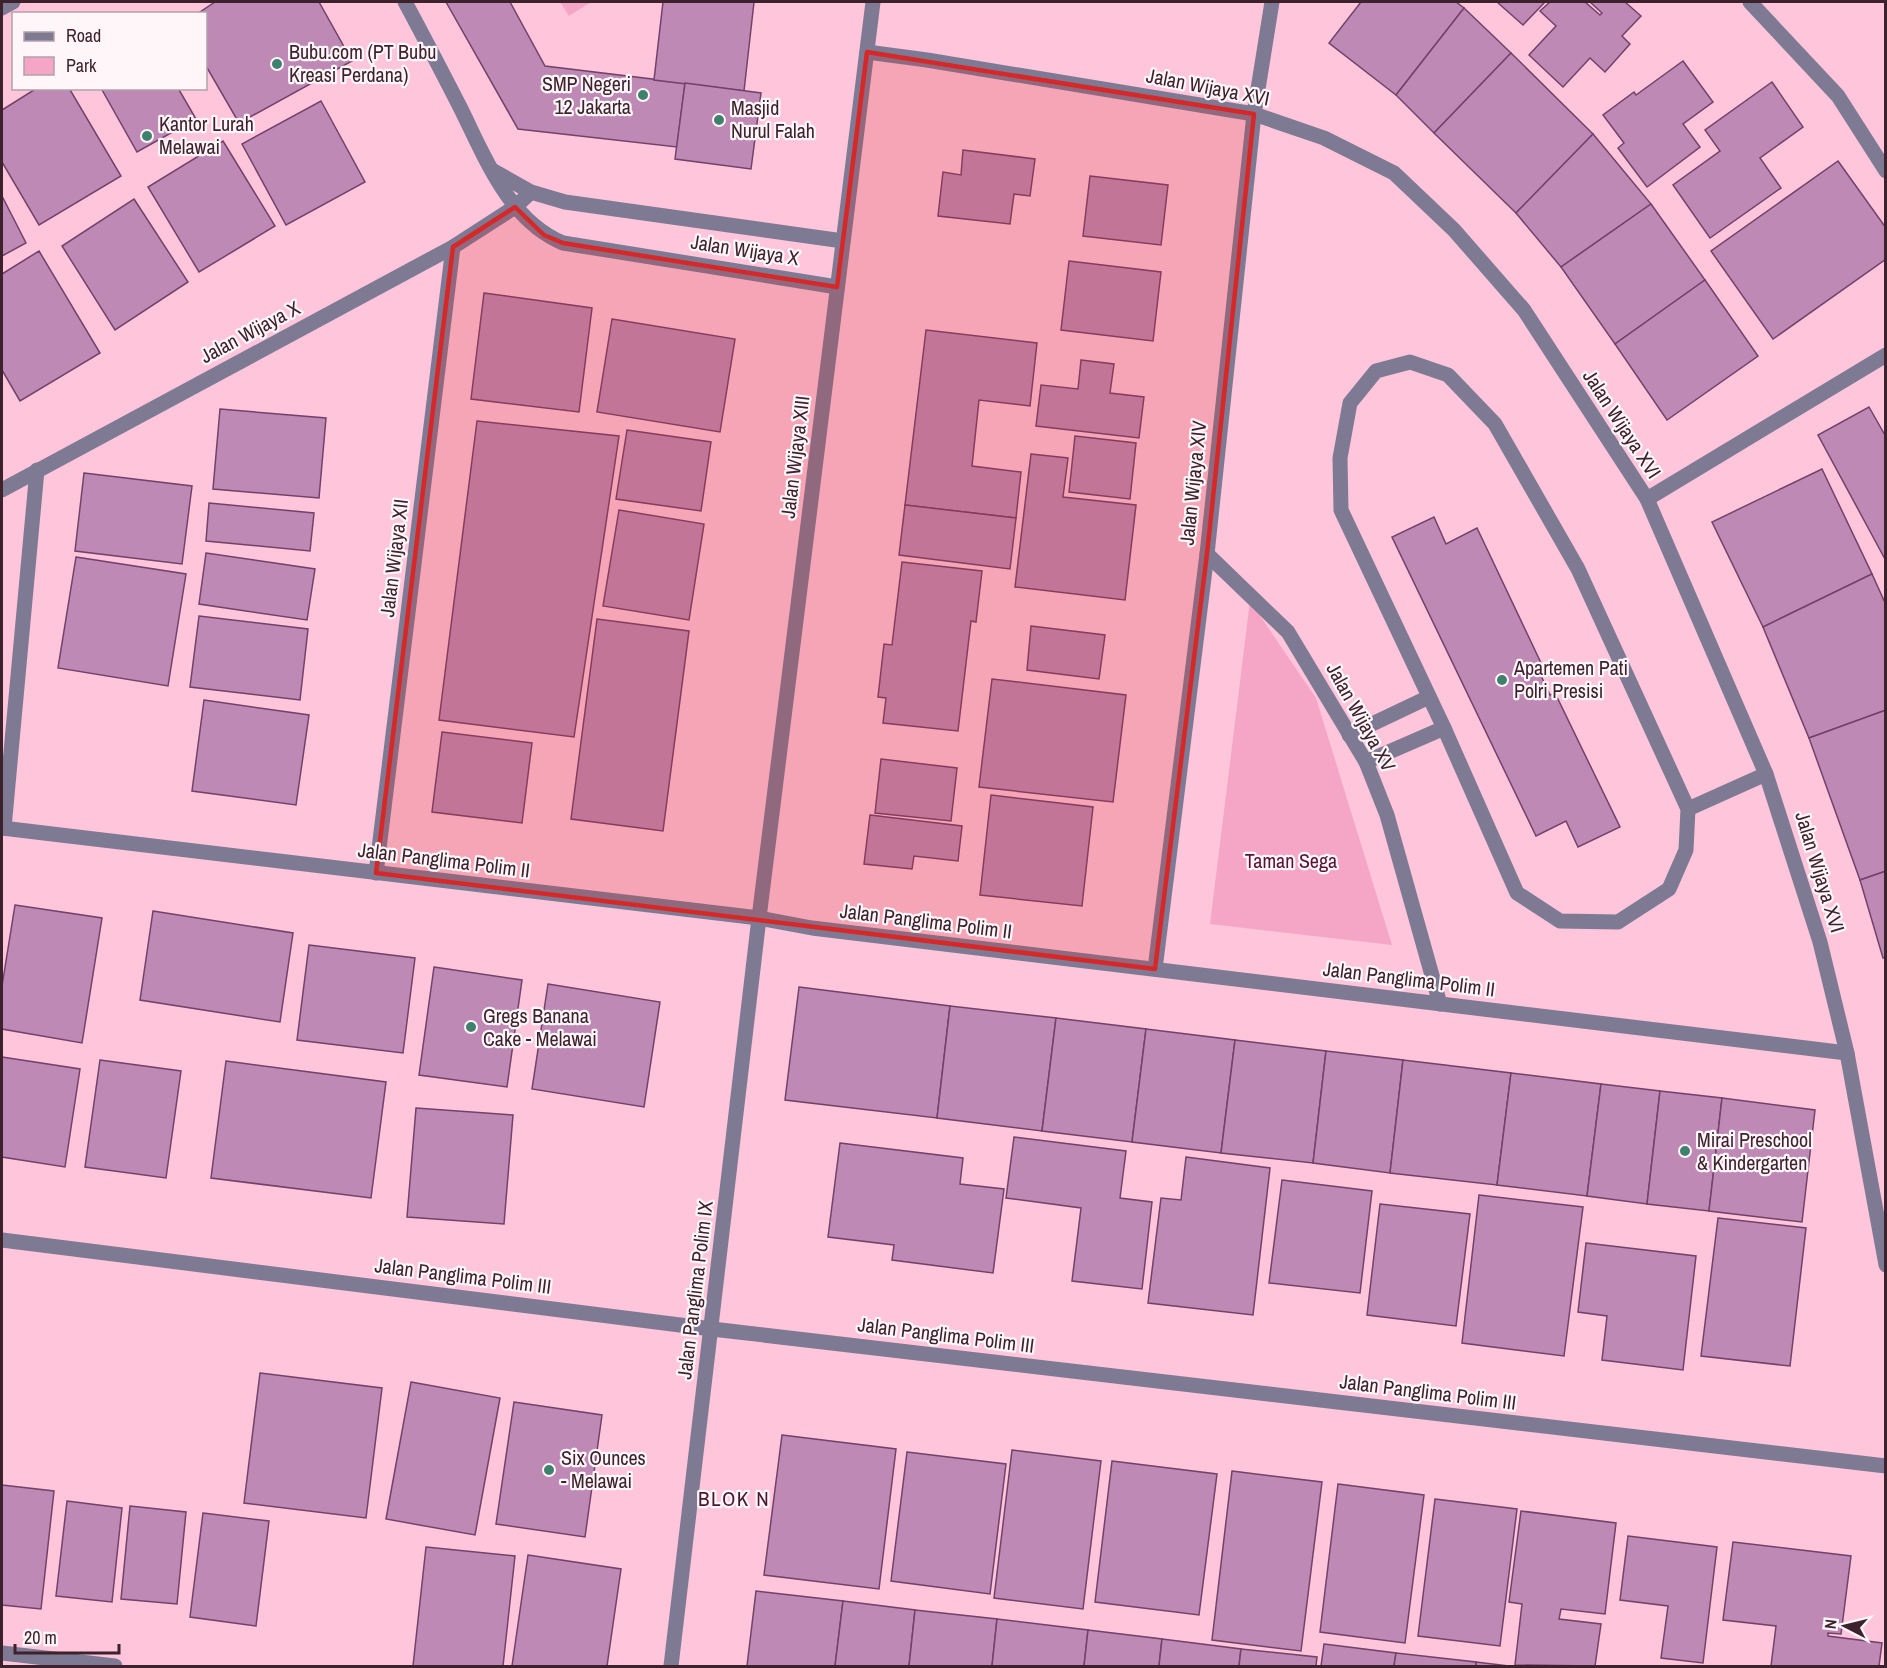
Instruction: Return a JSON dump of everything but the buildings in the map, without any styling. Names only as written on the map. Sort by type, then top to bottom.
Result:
[{"type":"street","points":[[2,8],[13,2]]},
{"type":"street","name":"Jalan Wijaya X","points":[[405,2],[490,168],[515,207],[544,235],[562,243],[837,286]]},
{"type":"street","name":"Jalan Wijaya XIII","points":[[759,918],[873,2]]},
{"type":"street","name":"Jalan Wijaya XIV","points":[[1155,969],[1207,554],[1254,114],[1272,2]]},
{"type":"street","points":[[1750,2],[1838,96],[1886,171]]},
{"type":"street","name":"Jalan Wijaya XVI","points":[[867,52],[1254,114],[1324,138],[1394,173],[1454,231],[1524,310],[1647,499],[1766,774],[1820,942],[1847,1053],[1886,1265]]},
{"type":"street","name":"Jalan Wijaya X","points":[[490,168],[531,192],[565,202],[843,241]]},
{"type":"street","name":"Jalan Wijaya X","points":[[2,490],[453,248],[515,207],[531,192]]},
{"type":"street","name":"Jalan Wijaya XII","points":[[376,873],[453,248]]},
{"type":"street","points":[[1647,499],[1886,355]]},
{"type":"street","points":[[1410,362],[1448,375],[1496,424],[1578,569],[1688,809],[1686,850],[1669,889],[1618,922],[1560,921],[1517,893],[1444,728],[1341,510],[1340,458],[1350,403],[1376,371],[1410,362]]},
{"type":"street","points":[[3,828],[37,470]]},
{"type":"street","name":"Jalan Wijaya XV","points":[[1207,554],[1288,632],[1366,762],[1387,815],[1440,1004]]},
{"type":"street","points":[[1349,735],[1429,697]]},
{"type":"street","points":[[1366,762],[1444,728]]},
{"type":"street","points":[[1688,809],[1766,774]]},
{"type":"street","name":"Jalan Panglima Polim II","points":[[3,828],[759,918],[812,928],[1847,1053]]},
{"type":"street","name":"Jalan Panglima Polim IX","points":[[671,1666],[759,918]]},
{"type":"street","name":"Jalan Panglima Polim III","points":[[2,1240],[712,1329],[1886,1466]]},
{"type":"street","points":[[2,1653],[87,1665],[115,1666]]},
{"type":"highlighted area","points":[[867,52],[1254,114],[1207,554],[1155,969],[376,873],[453,247],[515,207],[544,235],[563,243],[837,287]]},
{"type":"green space","points":[[560,2],[591,2],[569,16]]},
{"type":"green space","name":"Taman Sega","points":[[1250,601],[1316,698],[1392,945],[1210,924]]},
{"type":"place","name":"Bubu.com (PT Bubu Kreasi Perdana)","points":[[277,64]]},
{"type":"place","name":"SMP Negeri 12 Jakarta","points":[[643,95]]},
{"type":"place","name":"Masjid Nurul Falah","points":[[719,120]]},
{"type":"place","name":"Kantor Lurah Melawai","points":[[147,136]]},
{"type":"place","name":"Apartemen Pati Polri Presisi","points":[[1502,680]]},
{"type":"place","name":"Gregs Banana Cake - Melawai","points":[[471,1027]]},
{"type":"place","name":"Mirai Preschool & Kindergarten","points":[[1685,1151]]},
{"type":"place","name":"Six Ounces - Melawai","points":[[549,1470]]},
{"type":"district","name":"BLOK N","points":[[734,1499]]}]
